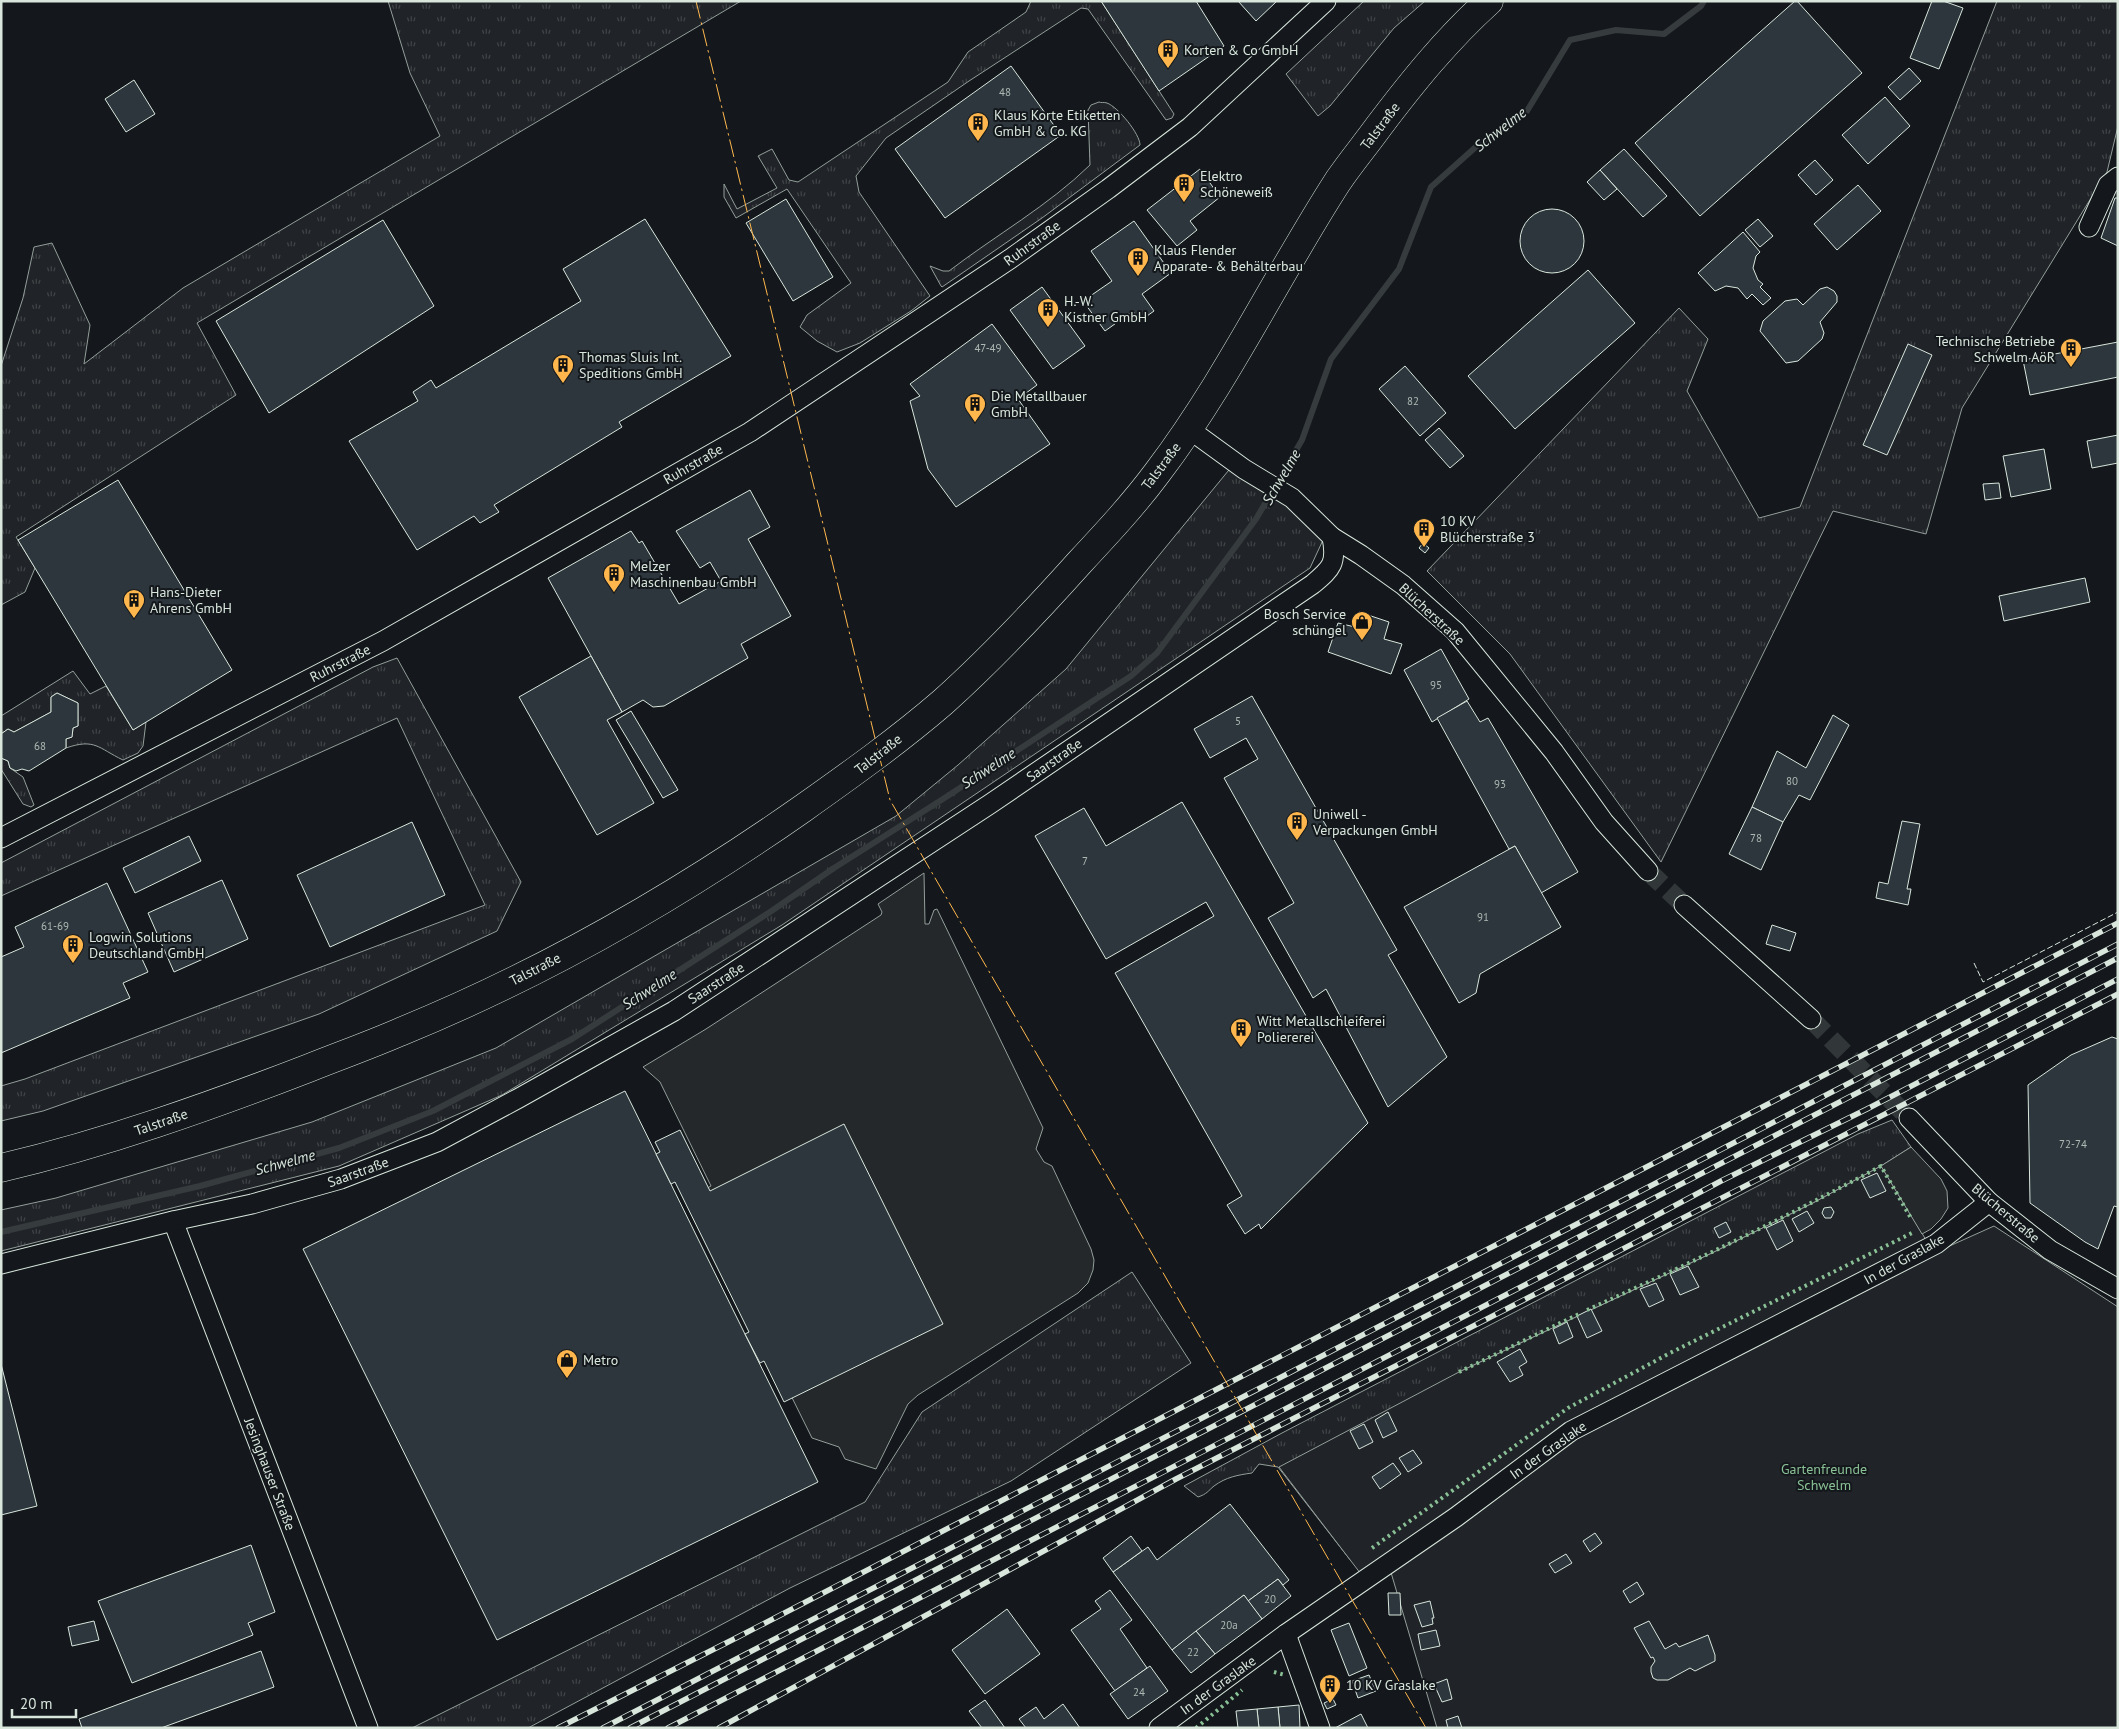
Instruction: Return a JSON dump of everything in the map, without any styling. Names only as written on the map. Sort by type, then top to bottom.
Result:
[{"type":"main road","name":"Talstraße","points":[[1,1168],[52,1156],[145,1128],[236,1096],[404,1031],[503,985],[585,943],[684,886],[764,836],[853,773],[940,704],[990,658],[1063,581],[1145,488],[1189,429],[1235,357],[1340,178],[1416,77],[1440,49],[1489,1]]},
{"type":"street","name":"Ruhrstraße","points":[[1,838],[383,640],[750,432],[1010,260],[1108,189],[1190,127],[1326,1]]},
{"type":"street","points":[[2089,227],[2108,185],[2118,177]]},
{"type":"street","name":"Blücherstraße","points":[[1189,429],[1264,482],[1292,498],[1332,538],[1361,555],[1403,585],[1455,631],[1554,752],[1604,822],[1648,871]]},
{"type":"street","name":"Saarstraße","points":[[1,1264],[172,1221],[252,1204],[342,1180],[437,1142],[520,1098],[674,1010],[990,804],[1313,584],[1329,570],[1334,560],[1335,550],[1332,538]]},
{"type":"street","points":[[1684,905],[1811,1019]]},
{"type":"street","name":"Blücherstraße","points":[[1909,1118],[1989,1202],[2050,1250],[2118,1289]]},
{"type":"street","name":"In der Graslake","points":[[1159,1728],[1286,1634],[1456,1517],[1571,1431],[1936,1244],[1989,1202]]},
{"type":"street","name":"Jesinghauser Straße","points":[[172,1221],[368,1728]]},
{"type":"street","points":[[1286,1634],[1320,1728]]},
{"type":"green space","points":[[388,1],[741,1],[197,323],[236,395],[16,537],[35,568],[25,592],[1,605],[1,366],[23,298],[34,247],[52,243],[90,325],[84,364],[183,288],[440,136],[410,73]]},
{"type":"green space","points":[[1031,1],[1101,1],[1174,114],[1172,118],[1166,120],[1088,9],[1081,8],[886,138],[856,176],[859,192],[930,296],[911,311],[860,343],[837,352],[817,341],[800,327],[807,315],[851,283],[787,189],[736,218],[724,197],[724,184],[737,209],[777,188],[758,156],[772,149],[789,180],[798,182],[948,82],[968,52],[1026,12]]},
{"type":"green space","points":[[1364,1],[1425,1],[1394,28],[1330,106],[1318,116],[1286,74]]},
{"type":"green space","points":[[1997,1],[2118,1],[2118,126],[2107,172],[1962,408],[1926,534],[1833,511],[1661,862],[1510,654],[1427,571],[1679,308],[1708,339],[1687,391],[1759,518],[1800,507]]},
{"type":"green space","points":[[1099,102],[1107,103],[1122,115],[1136,134],[1140,145],[1042,218],[942,287],[930,266],[943,271],[949,271],[1057,194],[1090,165],[1088,110],[1091,105]]},
{"type":"green space","points":[[1233,465],[1330,525],[1310,568],[782,925],[502,1095],[339,1166],[1,1251],[1,1210],[56,1198],[312,1122],[496,1048],[896,816],[958,765],[1066,669]]},
{"type":"green space","points":[[397,658],[521,882],[497,931],[319,1014],[43,1111],[1,1121],[1,1086],[25,1079],[485,905],[397,718],[1,896],[1,863],[373,667]]},
{"type":"green space","points":[[73,671],[90,694],[106,686],[133,730],[146,722],[143,746],[138,753],[123,760],[102,748],[90,744],[66,748],[66,739],[72,737],[73,728],[78,726],[78,703],[57,693],[51,697],[51,712],[14,732],[8,729],[1,734],[1,716]]},
{"type":"green space","points":[[1,758],[8,761],[10,768],[23,777],[34,805],[31,807],[23,804],[1,769]]},
{"type":"green space","points":[[1892,1120],[1911,1147],[1881,1166],[1813,1203],[1710,1254],[1459,1372],[1351,1561],[1278,1467],[1259,1464],[1252,1473],[1223,1480],[1198,1497],[1184,1486],[1282,1433],[1858,1134]]},
{"type":"green space","name":"Gartenfreunde Schwelm","points":[[1881,1166],[1934,1253],[1994,1226],[2118,1307],[2118,1728],[1437,1728],[1387,1559],[1364,1578],[1279,1467],[1459,1372],[1710,1254],[1813,1203]]},
{"type":"green space","points":[[1132,1272],[1191,1363],[1011,1481],[790,1588],[528,1728],[412,1728],[865,1502],[922,1412]]},
{"type":"shaded area","points":[[924,873],[925,924],[929,924],[934,910],[937,909],[1043,1128],[1036,1149],[1044,1162],[1052,1166],[1091,1249],[1094,1260],[1093,1270],[1088,1283],[1078,1293],[918,1395],[908,1404],[876,1469],[845,1459],[839,1447],[812,1438],[692,1196],[711,1186],[660,1082],[643,1067],[706,1029],[881,915],[882,912],[878,904]]},
{"type":"shaded area","points":[[1911,1147],[1941,1179],[1947,1191],[1948,1208],[1931,1229],[1922,1234],[1881,1166]]},
{"type":"building","name":"Korten & Co GmbH","points":[[1101,1],[1196,1],[1224,46],[1159,91]]},
{"type":"building","points":[[1238,1],[1277,1],[1256,21]]},
{"type":"building","points":[[1795,1],[1862,73],[1700,216],[1635,143]]},
{"type":"building","points":[[1932,1],[1943,1],[1963,8],[1939,69],[1910,58]]},
{"type":"building","name":"Klaus Korte Etiketten GmbH & Co. KG","points":[[1011,66],[1061,135],[945,218],[895,149]]},
{"type":"building","points":[[1909,68],[1921,81],[1900,100],[1888,87]]},
{"type":"building","points":[[134,80],[155,114],[126,132],[105,99]]},
{"type":"building","points":[[1885,97],[1910,126],[1868,164],[1842,135]]},
{"type":"building","points":[[1624,149],[1667,196],[1643,217],[1600,170]]},
{"type":"building","points":[[1815,160],[1833,180],[1816,195],[1798,175]]},
{"type":"building","name":"Elektro Schöneweiß","points":[[1200,169],[1220,197],[1190,221],[1197,230],[1177,246],[1147,210]]},
{"type":"building","points":[[1600,170],[1617,189],[1604,200],[1587,182]]},
{"type":"building","points":[[1858,185],[1881,211],[1837,250],[1814,224]]},
{"type":"building","points":[[2115,198],[2118,198],[2118,246],[2101,238]]},
{"type":"building","points":[[786,199],[833,277],[793,301],[746,223]]},
{"type":"building","points":[[1546,209],[1558,209],[1575,218],[1582,229],[1584,241],[1582,253],[1575,264],[1558,273],[1546,273],[1534,268],[1525,259],[1520,247],[1520,235],[1525,223],[1534,214]]},
{"type":"building","name":"Thomas Sluis Int. Speditions GmbH","points":[[645,219],[731,356],[619,422],[622,427],[494,505],[499,512],[480,523],[474,516],[417,550],[349,441],[418,401],[413,392],[431,380],[436,388],[581,301],[563,269]]},
{"type":"building","points":[[1758,219],[1773,236],[1760,247],[1745,230]]},
{"type":"building","points":[[383,220],[434,306],[269,413],[216,321]]},
{"type":"building","name":"Klaus Flender Apparate- & Behälterbau","points":[[1134,221],[1171,273],[1142,294],[1154,311],[1140,321],[1133,311],[1105,331],[1083,301],[1112,281],[1091,251]]},
{"type":"building","points":[[1743,232],[1760,252],[1756,256],[1753,268],[1758,280],[1763,284],[1760,287],[1771,298],[1763,305],[1752,294],[1747,299],[1738,288],[1726,286],[1715,291],[1698,273]]},
{"type":"building","points":[[1588,270],[1635,323],[1515,429],[1468,376]]},
{"type":"building","name":"H.-W. Kistner GmbH","points":[[1042,287],[1085,346],[1053,369],[1010,310]]},
{"type":"building","points":[[1827,287],[1834,291],[1837,296],[1837,302],[1820,322],[1824,333],[1822,339],[1798,361],[1786,363],[1760,331],[1763,321],[1785,301],[1797,299],[1803,305],[1820,289]]},
{"type":"building","name":"Die Metallbauer GmbH","points":[[992,324],[1037,385],[1018,399],[1050,444],[956,507],[928,469],[910,401],[920,396],[910,384]]},
{"type":"building","name":"Technische Betriebe Schwelm AöR","points":[[2118,342],[2118,377],[2030,395],[2023,360]]},
{"type":"building","points":[[1908,344],[1932,355],[1887,455],[1863,445]]},
{"type":"building","points":[[1405,366],[1446,413],[1420,436],[1379,389]]},
{"type":"building","points":[[1439,428],[1464,456],[1450,468],[1425,440]]},
{"type":"building","points":[[2118,435],[2118,463],[2092,468],[2087,441]]},
{"type":"building","points":[[2044,449],[2051,489],[2011,497],[2003,456]]},
{"type":"building","name":"Hans-Dieter Ahrens GmbH","points":[[118,480],[232,670],[133,730],[18,540]]},
{"type":"building","points":[[1999,483],[2001,498],[1985,500],[1983,484]]},
{"type":"building","name":"Melzer Maschinenbau GmbH","points":[[750,490],[770,527],[748,539],[791,616],[741,644],[748,658],[664,706],[653,707],[643,700],[622,712],[548,578],[631,531],[639,543],[642,541],[679,604],[721,581],[710,562],[700,568],[676,531]]},
{"type":"building","name":"10 KV Blücherstraße 3","points":[[1423,543],[1429,548],[1425,553],[1419,548]]},
{"type":"building","points":[[2085,578],[2090,602],[2004,621],[1999,596]]},
{"type":"building","name":"Bosch Service schüngel","points":[[1359,612],[1389,622],[1384,639],[1402,644],[1391,674],[1328,652],[1338,623],[1355,627]]},
{"type":"building","points":[[1441,649],[1469,699],[1432,722],[1404,670]]},
{"type":"building","points":[[591,656],[622,712],[607,720],[654,803],[597,835],[519,697]]},
{"type":"building","points":[[57,693],[78,703],[78,726],[73,728],[72,737],[66,739],[66,748],[29,771],[22,769],[16,771],[10,768],[8,761],[1,758],[1,734],[8,729],[14,732],[51,712],[51,697]]},
{"type":"building","name":"Uniwell - Verpackungen GmbH","points":[[1252,696],[1397,950],[1388,955],[1447,1057],[1388,1107],[1326,989],[1313,998],[1268,918],[1294,903],[1224,778],[1258,759],[1246,738],[1210,758],[1194,729]]},
{"type":"building","points":[[1467,701],[1480,722],[1488,718],[1578,872],[1541,893],[1515,846],[1509,849],[1437,718]]},
{"type":"building","points":[[631,711],[678,790],[663,798],[616,720]]},
{"type":"building","points":[[1833,715],[1849,725],[1810,800],[1799,795],[1783,822],[1752,807],[1777,751],[1806,768]]},
{"type":"building","name":"Witt Metallschleiferei Poliererei","points":[[1182,802],[1368,1123],[1261,1229],[1259,1224],[1245,1234],[1227,1205],[1242,1196],[1115,973],[1214,916],[1206,902],[1106,959],[1035,836],[1084,808],[1106,846]]},
{"type":"building","points":[[1752,807],[1783,822],[1761,870],[1729,854]]},
{"type":"building","points":[[1902,821],[1920,824],[1907,889],[1911,889],[1908,905],[1876,898],[1879,882],[1888,884]]},
{"type":"building","points":[[412,822],[445,895],[330,947],[297,875]]},
{"type":"building","points":[[189,836],[201,861],[135,893],[123,868]]},
{"type":"building","points":[[1515,846],[1561,927],[1480,974],[1476,993],[1459,1003],[1404,907]]},
{"type":"building","points":[[222,880],[248,939],[174,972],[148,913]]},
{"type":"building","name":"Logwin Solutions Deutschland GmbH","points":[[107,883],[148,972],[123,983],[130,998],[1,1053],[1,957],[24,947],[15,927]]},
{"type":"building","points":[[1772,925],[1796,933],[1790,951],[1766,944]]},
{"type":"building","points":[[2112,1037],[2118,1039],[2118,1207],[2114,1206],[2098,1249],[2030,1203],[2028,1085],[2071,1055]]},
{"type":"building","name":"Metro","points":[[625,1091],[818,1482],[497,1640],[303,1249]]},
{"type":"building","points":[[844,1124],[943,1324],[784,1402],[764,1361],[760,1363],[745,1334],[749,1332],[675,1182],[671,1184],[656,1154],[660,1152],[655,1142],[680,1130],[710,1191]]},
{"type":"building","points":[[1877,1173],[1886,1191],[1870,1198],[1861,1180]]},
{"type":"building","points":[[1831,1207],[1834,1212],[1831,1218],[1825,1218],[1822,1213],[1824,1208]]},
{"type":"building","points":[[1807,1211],[1814,1223],[1799,1232],[1792,1219]]},
{"type":"building","points":[[1783,1220],[1793,1241],[1777,1250],[1766,1228]]},
{"type":"building","points":[[1726,1222],[1731,1232],[1719,1238],[1714,1228]]},
{"type":"building","points":[[1688,1266],[1699,1287],[1680,1295],[1670,1274]]},
{"type":"building","points":[[1656,1283],[1664,1300],[1649,1307],[1640,1289]]},
{"type":"building","points":[[1591,1309],[1602,1331],[1587,1338],[1577,1316]]},
{"type":"building","points":[[1567,1322],[1573,1337],[1559,1344],[1553,1329]]},
{"type":"building","points":[[1520,1349],[1527,1362],[1519,1367],[1523,1375],[1510,1382],[1497,1362]]},
{"type":"building","points":[[1,1364],[37,1506],[1,1515]]},
{"type":"building","points":[[1388,1412],[1397,1431],[1383,1438],[1375,1420]]},
{"type":"building","points":[[1364,1424],[1373,1442],[1359,1449],[1350,1431]]},
{"type":"building","points":[[1413,1450],[1422,1463],[1408,1472],[1399,1458]]},
{"type":"building","points":[[1393,1463],[1401,1474],[1380,1489],[1372,1477]]},
{"type":"building","points":[[1230,1504],[1289,1580],[1283,1585],[1278,1579],[1248,1601],[1244,1595],[1172,1650],[1113,1572],[1148,1547],[1157,1560]]},
{"type":"building","points":[[1595,1533],[1602,1543],[1590,1552],[1583,1541]]},
{"type":"building","points":[[1131,1536],[1142,1551],[1113,1572],[1103,1558]]},
{"type":"building","points":[[251,1545],[275,1612],[248,1623],[253,1635],[132,1683],[98,1601]]},
{"type":"building","points":[[1566,1554],[1572,1563],[1555,1573],[1549,1564]]},
{"type":"building","points":[[1278,1579],[1291,1596],[1262,1619],[1248,1601]]},
{"type":"building","points":[[1637,1582],[1644,1594],[1630,1603],[1623,1591]]},
{"type":"building","points":[[1110,1590],[1132,1620],[1120,1629],[1147,1668],[1115,1691],[1071,1630],[1101,1609],[1095,1601]]},
{"type":"building","points":[[1388,1593],[1400,1593],[1401,1615],[1389,1615]]},
{"type":"building","points":[[1244,1595],[1262,1619],[1215,1654],[1196,1631]]},
{"type":"building","points":[[1430,1601],[1434,1618],[1432,1618],[1433,1624],[1422,1627],[1414,1605]]},
{"type":"building","points":[[1007,1609],[1040,1654],[985,1694],[952,1650]]},
{"type":"building","points":[[94,1621],[99,1640],[72,1646],[68,1627]]},
{"type":"building","points":[[1649,1621],[1665,1649],[1676,1643],[1679,1647],[1708,1635],[1715,1655],[1715,1661],[1695,1671],[1690,1668],[1668,1680],[1653,1678],[1651,1667],[1655,1661],[1653,1657],[1651,1658],[1634,1628]]},
{"type":"building","points":[[1349,1623],[1367,1668],[1349,1676],[1331,1630]]},
{"type":"building","points":[[1436,1630],[1440,1646],[1421,1650],[1418,1634]]},
{"type":"building","points":[[1196,1631],[1215,1654],[1191,1673],[1172,1650]]},
{"type":"building","points":[[261,1651],[274,1687],[161,1728],[82,1728],[79,1719]]},
{"type":"building","points":[[1150,1666],[1168,1691],[1128,1719],[1110,1694]]},
{"type":"building","points":[[1369,1675],[1376,1691],[1358,1698],[1352,1681]]},
{"type":"building","points":[[1447,1679],[1452,1699],[1442,1702],[1434,1684]]},
{"type":"building","name":"10 KV Graslake","points":[[1333,1699],[1336,1705],[1327,1709],[1324,1703]]},
{"type":"building","points":[[985,1700],[1005,1728],[982,1728],[969,1711]]},
{"type":"building","points":[[1063,1704],[1080,1728],[1026,1728],[1019,1719],[1036,1707],[1044,1719]]},
{"type":"building","points":[[1299,1705],[1300,1728],[1280,1728],[1278,1707]]},
{"type":"building","points":[[1278,1707],[1280,1728],[1259,1728],[1257,1709]]},
{"type":"building","points":[[1257,1709],[1259,1728],[1238,1728],[1236,1711]]},
{"type":"building","points":[[1361,1714],[1368,1728],[1335,1728]]},
{"type":"building","points":[[1458,1716],[1462,1728],[1448,1728],[1446,1720]]},
{"type":"waterway","name":"Schwelme","points":[[1,1232],[200,1186],[339,1148],[433,1111],[572,1039],[1131,676],[1157,653],[1256,519],[1302,440],[1331,359],[1399,269],[1431,187],[1478,145],[1527,111],[1570,40],[1616,30],[1664,34],[1701,6],[1704,1]]},
{"type":"tunnel","points":[[1648,871],[1684,905]]},
{"type":"tunnel","points":[[1811,1019],[1909,1118]]},
{"type":"railway","points":[[558,1728],[736,1638],[2118,923]]},
{"type":"railway","points":[[603,1728],[2118,944]]},
{"type":"railway","points":[[630,1728],[2118,958]]},
{"type":"railway","points":[[668,1728],[1550,1272],[1721,1181],[1867,1109],[2118,979]]},
{"type":"railway","points":[[719,1728],[1176,1479],[2118,994]]},
{"type":"hedge","points":[[1587,1310],[1735,1241],[1881,1166],[1912,1220]]},
{"type":"hedge","points":[[1372,1548],[1568,1408],[1670,1353],[1914,1232]]},
{"type":"hedge","points":[[1459,1372],[1579,1314]]},
{"type":"hedge","points":[[1274,1672],[1285,1675]]},
{"type":"hedge","points":[[1196,1728],[1242,1690]]},
{"type":"fence","points":[[1974,963],[1983,982],[2118,912]]},
{"type":"power","points":[[696,1],[890,800],[1426,1728]]},
{"type":"place","name":"Korten & Co GmbH","points":[[1168,69]]},
{"type":"place","name":"Klaus Korte Etiketten GmbH & Co. KG","points":[[978,142]]},
{"type":"place","name":"Elektro Schöneweiß","points":[[1184,203]]},
{"type":"place","name":"Klaus Flender Apparate- & Behälterbau","points":[[1138,277]]},
{"type":"place","name":"H.-W. Kistner GmbH","points":[[1048,328]]},
{"type":"place","name":"Technische Betriebe Schwelm AöR","points":[[2071,368]]},
{"type":"place","name":"Thomas Sluis Int. Speditions GmbH","points":[[563,384]]},
{"type":"place","name":"Die Metallbauer GmbH","points":[[975,423]]},
{"type":"place","name":"10 KV Blücherstraße 3","points":[[1424,548]]},
{"type":"place","name":"Melzer Maschinenbau GmbH","points":[[614,593]]},
{"type":"place","name":"Hans-Dieter Ahrens GmbH","points":[[134,619]]},
{"type":"place","name":"Bosch Service schüngel","points":[[1362,641]]},
{"type":"place","name":"Uniwell - Verpackungen GmbH","points":[[1297,841]]},
{"type":"place","name":"Logwin Solutions Deutschland GmbH","points":[[73,964]]},
{"type":"place","name":"Witt Metallschleiferei Poliererei","points":[[1241,1048]]},
{"type":"place","name":"Metro","points":[[567,1379]]},
{"type":"place","name":"10 KV Graslake","points":[[1330,1704]]}]
